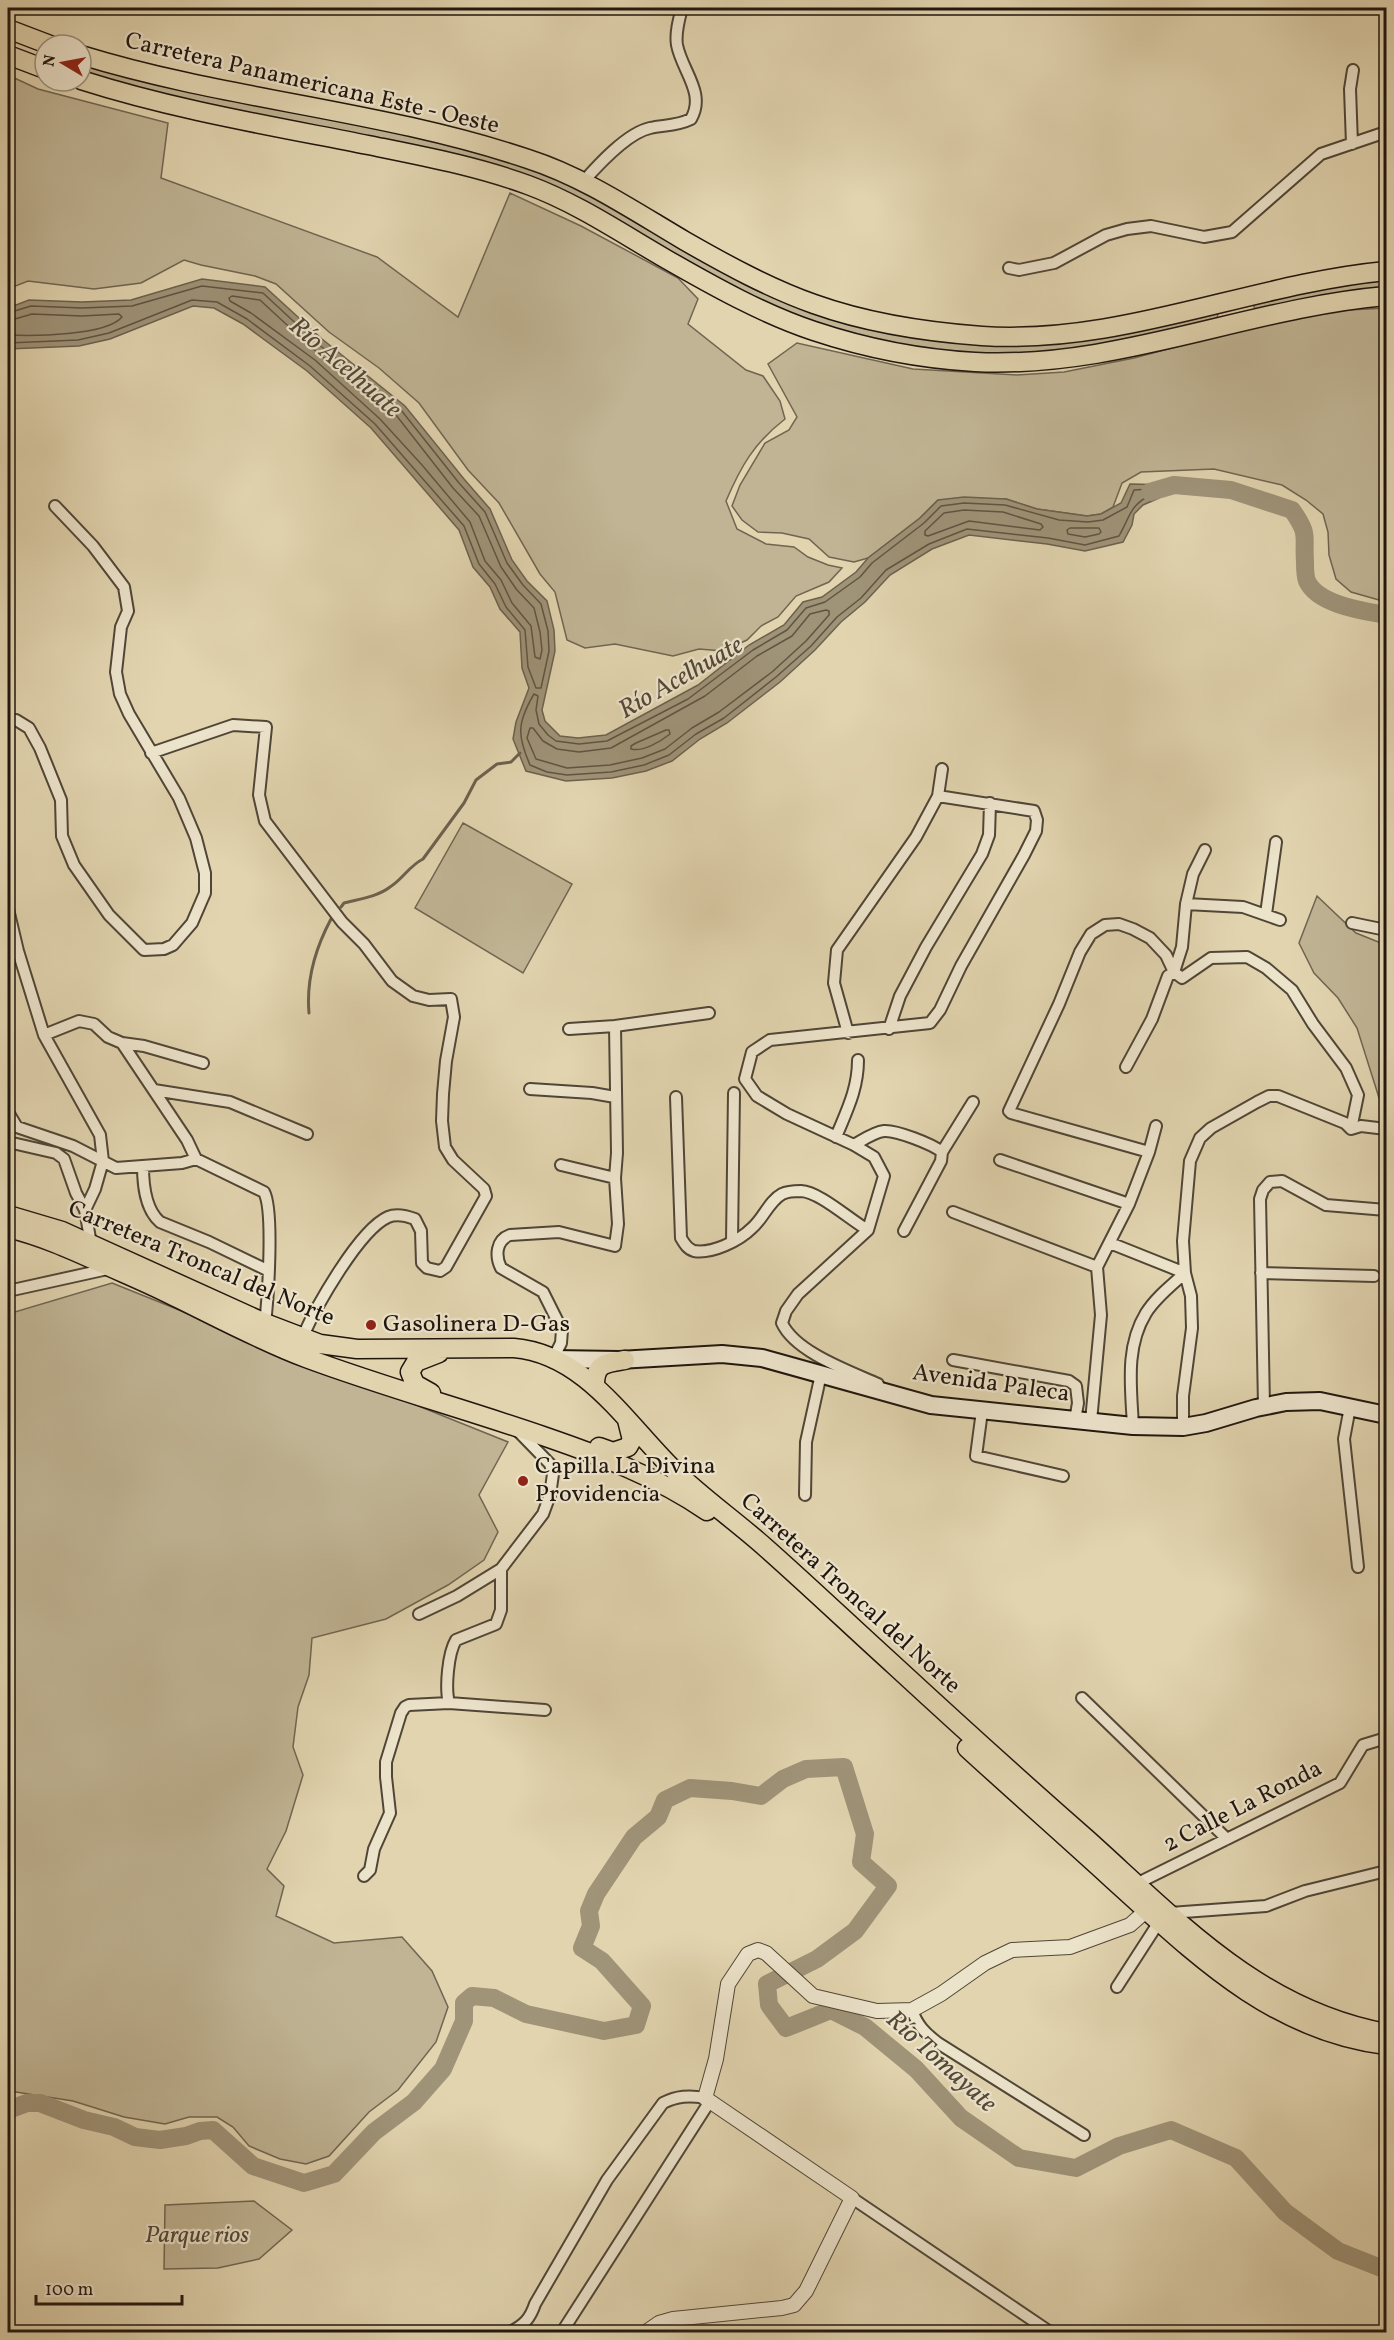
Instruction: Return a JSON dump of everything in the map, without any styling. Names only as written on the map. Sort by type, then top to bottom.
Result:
[{"type":"main road","points":[[8,29],[33,39]]},
{"type":"main road","points":[[8,56],[33,65]]},
{"type":"main road","name":"Carretera Panamericana Este - Oeste","points":[[93,58],[197,86],[326,109],[470,141],[527,158],[583,182],[777,290],[819,306],[899,325],[983,336],[1044,336],[1094,331],[1306,282],[1386,271]]},
{"type":"main road","name":"Carretera Panamericana Este - Oeste","points":[[93,84],[162,104],[414,154],[477,169],[529,185],[592,215],[662,257],[745,301],[811,330],[880,349],[971,362],[1043,361],[1116,352],[1320,303],[1386,296]]},
{"type":"main road","points":[[1250,294],[1246,304],[1257,317]]},
{"type":"main road","points":[[1212,304],[1220,306],[1225,313],[1223,323],[1217,328]]},
{"type":"main road","name":"Carretera Troncal del Norte","points":[[8,1215],[45,1225],[91,1244],[265,1323],[320,1344],[357,1349],[524,1349],[553,1359],[595,1385],[676,1472],[766,1548],[1136,1884],[1158,1915],[1192,1952],[1238,1987],[1263,2002],[1321,2029],[1386,2045]]},
{"type":"main road","name":"Carretera Troncal del Norte","points":[[8,1228],[44,1238],[281,1348],[381,1384],[513,1425],[627,1466],[680,1493],[753,1548],[1004,1782],[1158,1915],[1229,1964],[1283,1997],[1326,2018],[1386,2033]]},
{"type":"main road","points":[[452,1348],[416,1362],[410,1372],[415,1384],[458,1408]]},
{"type":"main road","name":"Avenida Paleca","points":[[553,1359],[625,1360],[722,1354],[762,1358],[932,1405],[1133,1426],[1183,1427],[1286,1402],[1320,1401],[1386,1415]]},
{"type":"main road","points":[[595,1385],[595,1375],[599,1367],[625,1360]]},
{"type":"main road","points":[[482,1415],[533,1426],[613,1452],[624,1450],[632,1440],[626,1419]]},
{"type":"street","points":[[583,182],[614,150],[648,129],[667,127],[691,119],[696,110],[697,92],[676,42],[682,8]]},
{"type":"street","points":[[1352,144],[1349,127],[1353,70]]},
{"type":"street","points":[[1009,268],[1018,270],[1054,263],[1106,235],[1127,229],[1151,226],[1204,237],[1232,232],[1321,154],[1386,132]]},
{"type":"street","points":[[8,720],[16,720],[29,728],[40,748],[61,800],[62,836],[74,866],[109,915],[144,951],[164,949],[173,945],[192,922],[205,893],[206,873],[196,838],[179,798],[151,753],[120,694],[116,672],[121,627],[128,611],[124,587],[93,546],[55,506]]},
{"type":"street","points":[[151,753],[233,725],[266,727],[259,795],[265,821],[342,922],[364,944],[392,981],[413,996],[429,1000],[451,999],[454,1017],[443,1094],[442,1121],[445,1147],[453,1161],[484,1189],[486,1196],[446,1267],[440,1271],[426,1268],[422,1263],[421,1232],[415,1219],[407,1216],[388,1217],[369,1233],[335,1276],[303,1336]]},
{"type":"street","points":[[848,1033],[834,983],[837,950],[916,837],[938,796],[942,769]]},
{"type":"street","points":[[932,1405],[869,1380],[809,1351],[786,1334],[782,1323],[786,1311],[798,1294],[868,1230],[884,1176],[874,1157],[854,1145],[787,1114],[757,1096],[745,1078],[752,1052],[770,1040],[930,1023],[940,1010],[961,966],[1024,855],[1036,831],[1037,820],[1034,811],[938,796]]},
{"type":"street","points":[[889,1029],[900,996],[910,976],[981,854],[989,835],[990,803]]},
{"type":"street","points":[[1266,914],[1276,842]]},
{"type":"street","points":[[1126,1067],[1152,1018],[1168,976],[1174,972],[1182,947],[1186,904],[1193,874],[1205,850]]},
{"type":"street","points":[[1186,904],[1243,907],[1280,920]]},
{"type":"street","points":[[8,909],[18,951],[45,1035],[100,1135],[103,1161],[95,1189],[85,1210]]},
{"type":"street","points":[[1352,923],[1386,930]]},
{"type":"street","points":[[1149,1152],[1011,1113],[1010,1106],[1059,1004],[1080,952],[1090,934],[1105,925],[1119,924],[1150,938],[1166,955],[1174,972],[1182,978],[1211,958],[1247,957],[1266,968],[1292,990],[1313,1024],[1346,1068],[1358,1095],[1351,1129]]},
{"type":"street","points":[[569,1029],[615,1026],[709,1013]]},
{"type":"street","points":[[45,1035],[79,1021],[94,1024],[108,1036],[122,1043],[203,1063]]},
{"type":"street","points":[[553,1359],[561,1343],[562,1330],[556,1317],[543,1292],[501,1268],[498,1262],[499,1243],[510,1235],[559,1232],[615,1246],[618,1224],[615,1178],[617,1153],[615,1026]]},
{"type":"street","points":[[122,1043],[154,1090],[159,1102],[187,1140],[196,1159],[264,1192],[268,1206],[265,1323]]},
{"type":"street","points":[[836,1137],[858,1079],[858,1060]]},
{"type":"street","points":[[530,1089],[592,1093],[615,1097]]},
{"type":"street","points":[[154,1090],[230,1102],[307,1134]]},
{"type":"street","points":[[732,1241],[734,1093]]},
{"type":"street","points":[[1183,1427],[1183,1396],[1192,1328],[1191,1296],[1185,1273],[1183,1241],[1190,1161],[1200,1138],[1211,1128],[1269,1096],[1278,1096],[1346,1123],[1351,1129]]},
{"type":"street","points":[[676,1098],[681,1238],[685,1245],[693,1251],[716,1249],[732,1241],[753,1228],[761,1215],[783,1194],[801,1191],[814,1195],[868,1230]]},
{"type":"street","points":[[904,1231],[940,1161],[942,1152],[973,1102]]},
{"type":"street","points":[[8,1112],[17,1127],[73,1146],[116,1168],[182,1163],[196,1159]]},
{"type":"street","points":[[1083,1421],[1101,1315],[1097,1267],[1129,1204],[1149,1152],[1156,1126]]},
{"type":"street","points":[[1351,1129],[1361,1126],[1386,1130]]},
{"type":"street","points":[[854,1145],[874,1134],[888,1131],[935,1146],[942,1152]]},
{"type":"street","points":[[8,1142],[56,1153],[63,1159],[85,1210],[91,1244]]},
{"type":"street","points":[[1000,1160],[1129,1204]]},
{"type":"street","points":[[561,1165],[615,1178]]},
{"type":"street","points":[[143,1166],[147,1202],[154,1218],[267,1270]]},
{"type":"street","points":[[1264,1406],[1260,1199],[1263,1190],[1270,1182],[1282,1181],[1326,1205],[1386,1210]]},
{"type":"street","points":[[952,1212],[1097,1267]]},
{"type":"street","points":[[1110,1243],[1185,1273]]},
{"type":"street","points":[[8,1291],[112,1268]]},
{"type":"street","points":[[1133,1426],[1130,1362],[1137,1331],[1147,1311],[1185,1273]]},
{"type":"street","points":[[1261,1273],[1374,1276]]},
{"type":"street","points":[[953,1360],[1069,1381],[1076,1386],[1083,1421]]},
{"type":"street","points":[[805,1495],[806,1442],[821,1374]]},
{"type":"street","points":[[1350,1407],[1344,1439],[1358,1567]]},
{"type":"street","points":[[982,1411],[976,1456],[1063,1476]]},
{"type":"street","points":[[419,1614],[457,1596],[501,1569],[543,1514],[554,1474],[550,1464],[513,1425]]},
{"type":"street","points":[[448,1702],[452,1646],[456,1640],[496,1624],[501,1610],[501,1569]]},
{"type":"street","points":[[1082,1698],[1227,1839]]},
{"type":"street","points":[[364,1876],[370,1870],[374,1849],[390,1813],[386,1762],[401,1713],[405,1707],[448,1702],[545,1710]]},
{"type":"street","name":"2 Calle La Ronda","points":[[1136,1884],[1340,1783],[1363,1745],[1386,1738]]},
{"type":"street","points":[[562,2332],[707,2100],[716,2059],[724,1999],[730,1978],[753,1951],[762,1951],[770,1956],[813,1996],[877,2011],[912,2010],[941,1994],[986,1963],[1011,1950],[1070,1947],[1158,1915],[1266,1906],[1305,1891],[1386,1871]]},
{"type":"street","points":[[1117,1988],[1158,1915]]},
{"type":"street","points":[[912,2010],[921,2028],[938,2043],[1084,2135]]},
{"type":"street","points":[[510,2332],[524,2325],[530,2318],[535,2304],[607,2180],[663,2103],[675,2097],[693,2096],[707,2100],[1050,2332]]},
{"type":"street","points":[[646,2332],[659,2323],[673,2319],[794,2305],[806,2291],[852,2198]]},
{"type":"green space","points":[[93,63],[414,133],[543,170],[721,266],[954,340],[1218,311],[1217,320],[1077,351],[967,355],[872,341],[808,323],[707,273],[604,212],[93,76]]},
{"type":"green space","points":[[8,75],[33,87],[33,93],[53,93],[168,123],[161,178],[377,257],[458,317],[510,193],[581,226],[678,278],[698,299],[688,324],[746,370],[763,376],[780,401],[785,419],[757,446],[737,477],[726,501],[737,529],[766,544],[794,547],[808,557],[842,568],[829,582],[796,596],[778,617],[761,626],[747,640],[723,651],[699,649],[673,656],[615,644],[585,648],[567,640],[555,592],[540,574],[499,503],[468,470],[419,403],[379,368],[329,332],[276,284],[255,276],[184,260],[141,283],[94,289],[28,281],[8,289]]},
{"type":"green space","points":[[1386,275],[1386,289],[1256,311],[1252,302]]},
{"type":"green space","points":[[1386,308],[1386,602],[1351,592],[1336,579],[1329,555],[1328,532],[1323,514],[1306,500],[1282,485],[1214,469],[1141,472],[1122,483],[1113,507],[1101,514],[1087,516],[1037,509],[1006,499],[938,500],[920,518],[868,558],[854,562],[829,557],[809,539],[782,533],[758,532],[742,520],[732,506],[740,485],[765,443],[789,430],[797,417],[768,364],[797,343],[913,369],[1017,375],[1064,372],[1134,358],[1228,333],[1330,311]]},
{"type":"green space","points":[[463,823],[572,884],[523,973],[415,908]]},
{"type":"green space","points":[[1317,896],[1356,933],[1386,945],[1386,1105],[1381,1104],[1357,1028],[1338,998],[1314,973],[1299,943]]},
{"type":"green space","points":[[112,1283],[508,1442],[479,1495],[498,1532],[484,1560],[448,1585],[386,1619],[312,1638],[309,1675],[298,1707],[293,1747],[303,1775],[286,1831],[267,1869],[284,1886],[276,1916],[334,1943],[402,1937],[432,1971],[448,2007],[436,2042],[398,2090],[369,2112],[329,2156],[306,2164],[280,2159],[249,2146],[233,2127],[217,2117],[189,2117],[165,2124],[124,2117],[73,2101],[16,2092],[8,2096],[8,1314]]},
{"type":"green space","name":"Parque rios","points":[[254,2201],[292,2230],[259,2259],[218,2268],[164,2269],[165,2205]]},
{"type":"water","points":[[202,279],[265,287],[322,339],[405,406],[490,509],[512,560],[527,581],[547,601],[554,630],[555,651],[542,710],[545,721],[560,736],[578,738],[606,735],[698,685],[749,645],[784,625],[803,602],[822,597],[856,572],[868,558],[920,518],[938,500],[964,497],[1006,499],[1037,509],[1087,516],[1101,514],[1121,503],[1130,484],[1174,485],[1159,498],[1143,505],[1134,514],[1132,525],[1123,542],[1085,551],[969,535],[932,549],[890,575],[865,602],[841,622],[780,682],[727,723],[700,739],[672,761],[646,771],[612,778],[566,781],[526,771],[513,739],[516,722],[529,688],[522,668],[520,632],[500,609],[490,587],[473,567],[459,530],[371,428],[307,371],[243,324],[214,308],[193,306],[110,339],[79,346],[8,349],[8,308],[29,300],[82,302],[131,300]]},
{"type":"waterway","name":"Río Acelhuate","points":[[1150,492],[1174,485],[1231,490],[1292,510],[1303,530],[1306,577],[1313,589],[1321,596],[1342,606],[1386,615]]},
{"type":"waterway","points":[[341,907],[344,903],[379,893],[395,884],[423,859],[464,803],[476,780],[497,764],[511,762],[520,753]]},
{"type":"waterway","points":[[309,1013],[310,976],[320,942],[331,919]]},
{"type":"waterway","name":"Río Tomayate","points":[[8,2110],[27,2103],[40,2103],[84,2120],[114,2127],[135,2137],[160,2140],[213,2130],[253,2166],[304,2183],[334,2174],[374,2132],[414,2102],[443,2069],[464,2021],[464,2003],[472,1996],[494,1998],[526,2014],[604,2031],[636,2025],[642,2006],[602,1961],[582,1948],[591,1926],[589,1911],[596,1894],[634,1837],[658,1817],[665,1800],[690,1788],[761,1796],[783,1779],[806,1769],[844,1767],[865,1834],[861,1862],[888,1886],[855,1931],[817,1959],[767,1984],[769,2005],[786,2028],[831,2010],[865,2027],[916,2069],[961,2118],[1019,2158],[1076,2168],[1119,2146],[1171,2130],[1236,2158],[1285,2212],[1338,2251],[1386,2270]]},
{"type":"place","name":"Gasolinera D-Gas","points":[[371,1325]]},
{"type":"place","name":"Capilla La Divina Providencia","points":[[523,1481]]}]
